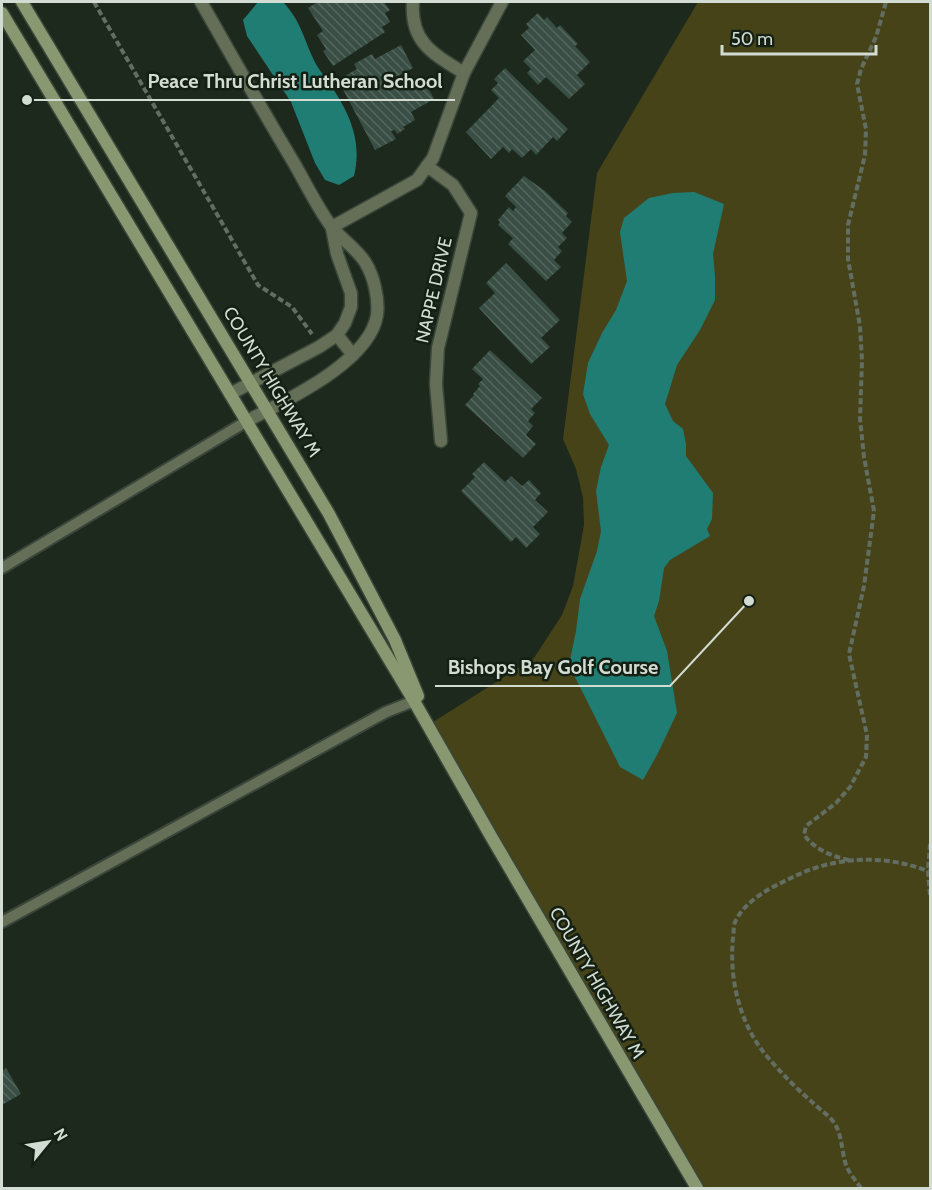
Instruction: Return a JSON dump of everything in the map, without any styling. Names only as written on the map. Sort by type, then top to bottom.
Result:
[{"type":"main road","name":"COUNTY HIGHWAY M","points":[[22,2],[329,514],[395,640],[430,724],[467,794]]},
{"type":"main road","name":"COUNTY HIGHWAY M","points":[[2,13],[414,701],[697,1188]]},
{"type":"street","points":[[201,2],[332,227],[365,262],[376,298],[377,315],[372,329],[353,356],[329,374],[247,421]]},
{"type":"street","points":[[413,2],[415,30],[424,44],[437,57],[464,73]]},
{"type":"street","points":[[332,227],[417,180],[428,166],[464,73],[502,2]]},
{"type":"street","name":"NAPPE DRIVE","points":[[428,166],[453,185],[471,213],[438,348],[436,384],[441,441]]},
{"type":"street","points":[[230,394],[250,381],[320,347],[337,335],[345,323],[351,307],[351,293],[337,254],[332,227]]},
{"type":"street","points":[[337,335],[353,356]]},
{"type":"lane","points":[[2,568],[247,421]]},
{"type":"lane","points":[[2,922],[386,712],[414,701]]},
{"type":"path","points":[[94,2],[258,285],[292,307],[320,347]]},
{"type":"path","points":[[849,860],[820,850],[804,835],[806,826],[836,803],[850,787],[867,757],[867,735],[849,654],[864,586],[874,511],[860,419],[860,326],[848,259],[848,225],[865,155],[866,129],[857,84],[861,69],[876,37],[886,2]]},
{"type":"path","points":[[930,844],[930,896]]},
{"type":"path","points":[[861,1188],[847,1167],[835,1124],[794,1086],[764,1053],[749,1027],[736,992],[732,949],[735,922],[746,905],[794,877],[822,865],[849,860],[871,860],[929,872]]},
{"type":"shaded area","points":[[698,2],[930,2],[930,1188],[697,1188],[430,724],[534,658],[562,615],[573,586],[584,525],[583,497],[576,469],[563,439],[597,173]]},
{"type":"water","points":[[258,2],[283,2],[289,9],[301,28],[316,64],[347,114],[355,138],[356,163],[354,176],[339,185],[325,180],[315,163],[291,102],[247,36],[243,20]]},
{"type":"water","points":[[694,192],[724,204],[713,254],[715,300],[700,330],[677,365],[665,404],[673,421],[683,429],[686,456],[713,493],[712,519],[707,529],[710,536],[670,560],[664,568],[659,601],[654,616],[667,651],[677,713],[643,780],[620,767],[569,665],[580,599],[597,551],[601,531],[596,491],[609,445],[590,414],[583,394],[588,363],[616,310],[627,281],[620,232],[624,218],[649,198]]},
{"type":"building","points":[[315,2],[384,2],[390,10],[385,13],[390,22],[382,27],[385,32],[333,66],[323,51],[326,49],[317,35],[323,31],[308,8]]},
{"type":"building","points":[[538,13],[544,20],[547,17],[557,28],[560,25],[578,44],[575,46],[590,62],[577,75],[585,84],[569,99],[546,77],[538,85],[527,73],[531,69],[523,61],[535,50],[521,35],[529,28],[526,24]]},
{"type":"building","points":[[401,45],[413,68],[389,81],[393,89],[417,76],[421,84],[425,82],[434,99],[411,112],[415,120],[403,127],[405,129],[397,134],[395,130],[391,131],[396,139],[375,150],[338,80],[357,69],[354,64],[372,54],[375,59]]},
{"type":"building","points":[[505,68],[568,129],[557,141],[553,137],[536,155],[531,149],[522,158],[512,149],[509,153],[503,147],[491,159],[466,132],[499,98],[491,90],[498,83],[494,79]]},
{"type":"building","points":[[524,176],[545,191],[568,213],[566,216],[572,222],[562,233],[567,238],[558,247],[562,251],[554,260],[561,267],[546,281],[508,244],[513,238],[498,225],[500,222],[498,220],[509,207],[513,211],[516,207],[505,196]]},
{"type":"building","points":[[506,263],[560,320],[541,338],[550,347],[531,364],[479,308],[495,293],[486,283]]},
{"type":"building","points":[[490,350],[542,398],[531,409],[535,413],[528,421],[533,426],[526,435],[536,444],[523,458],[465,405],[483,379],[472,369]]},
{"type":"building","points":[[484,462],[505,482],[511,476],[522,486],[529,480],[541,493],[535,500],[548,512],[533,527],[540,534],[526,548],[516,537],[511,542],[461,491],[475,477],[472,474]]},
{"type":"building","points":[[6,1068],[21,1094],[2,1105],[2,1071]]},
{"type":"place","name":"Peace Thru Christ Lutheran School","points":[[27,100]]},
{"type":"place","name":"Bishops Bay Golf Course","points":[[749,601]]}]
